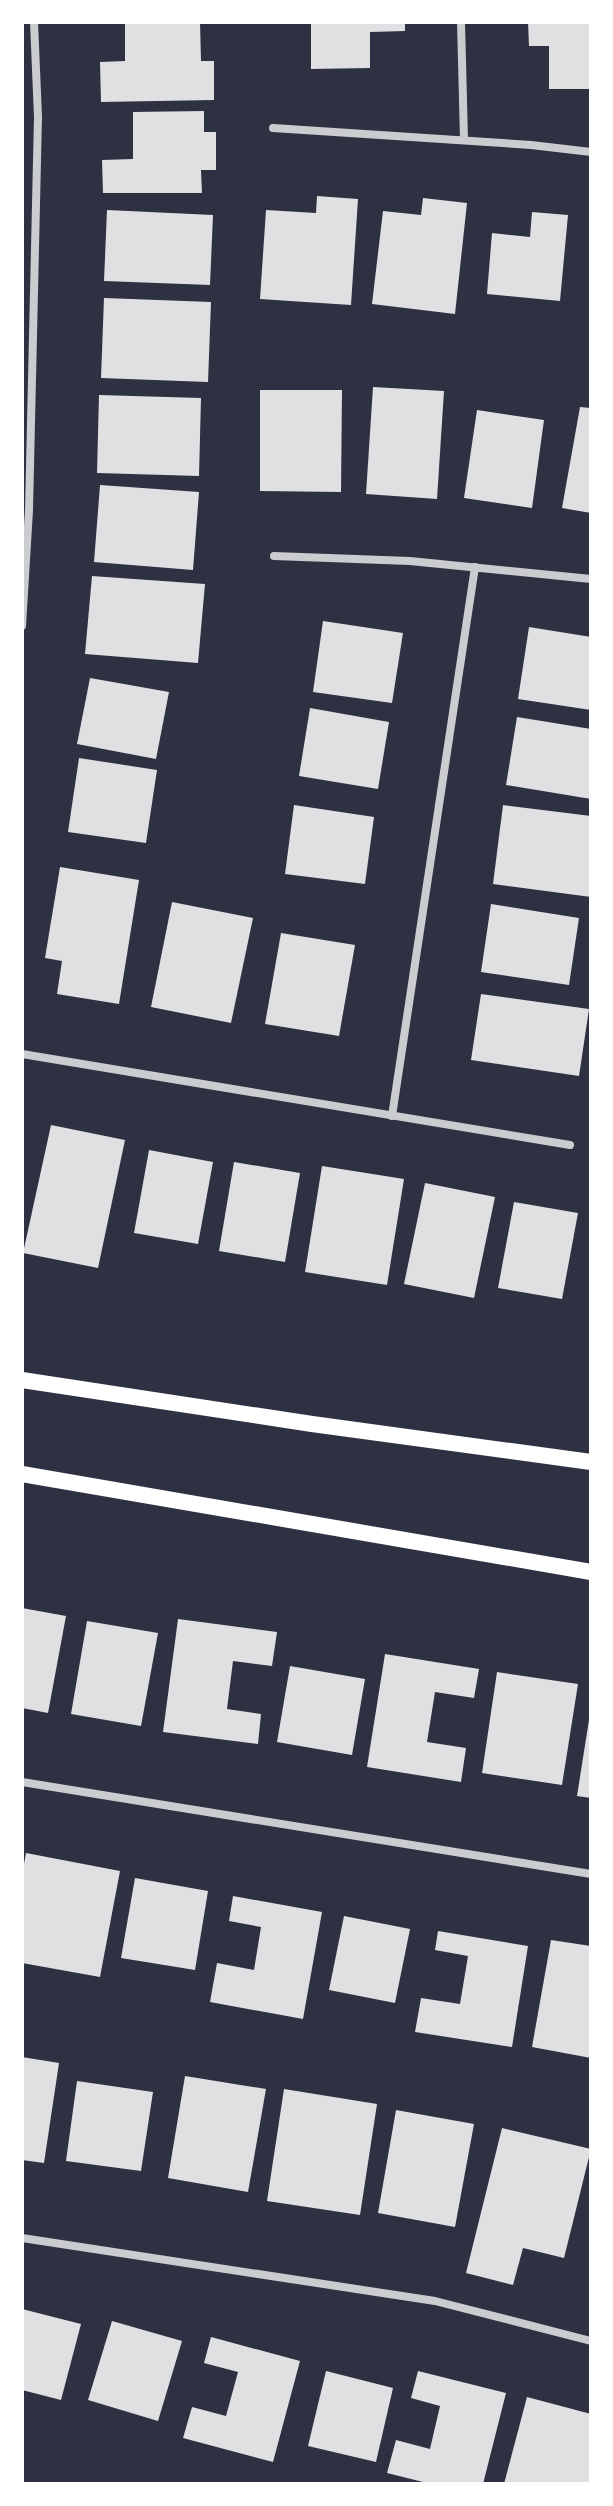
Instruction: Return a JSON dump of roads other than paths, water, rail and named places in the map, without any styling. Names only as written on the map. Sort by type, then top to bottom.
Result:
[{"type":"main road","points":[[22,1380],[591,1462]]},
{"type":"main road","points":[[22,1474],[591,1572]]},
{"type":"street","points":[[22,626],[29,510],[38,117],[34,22]]},
{"type":"street","points":[[461,22],[464,140]]},
{"type":"street","points":[[273,128],[531,145],[591,152]]},
{"type":"street","points":[[274,556],[410,561],[591,579]]},
{"type":"street","points":[[392,1116],[475,567]]},
{"type":"street","points":[[22,1054],[570,1145]]},
{"type":"street","points":[[22,1782],[591,1874]]},
{"type":"street","points":[[22,2238],[435,2301],[591,2341]]}]
